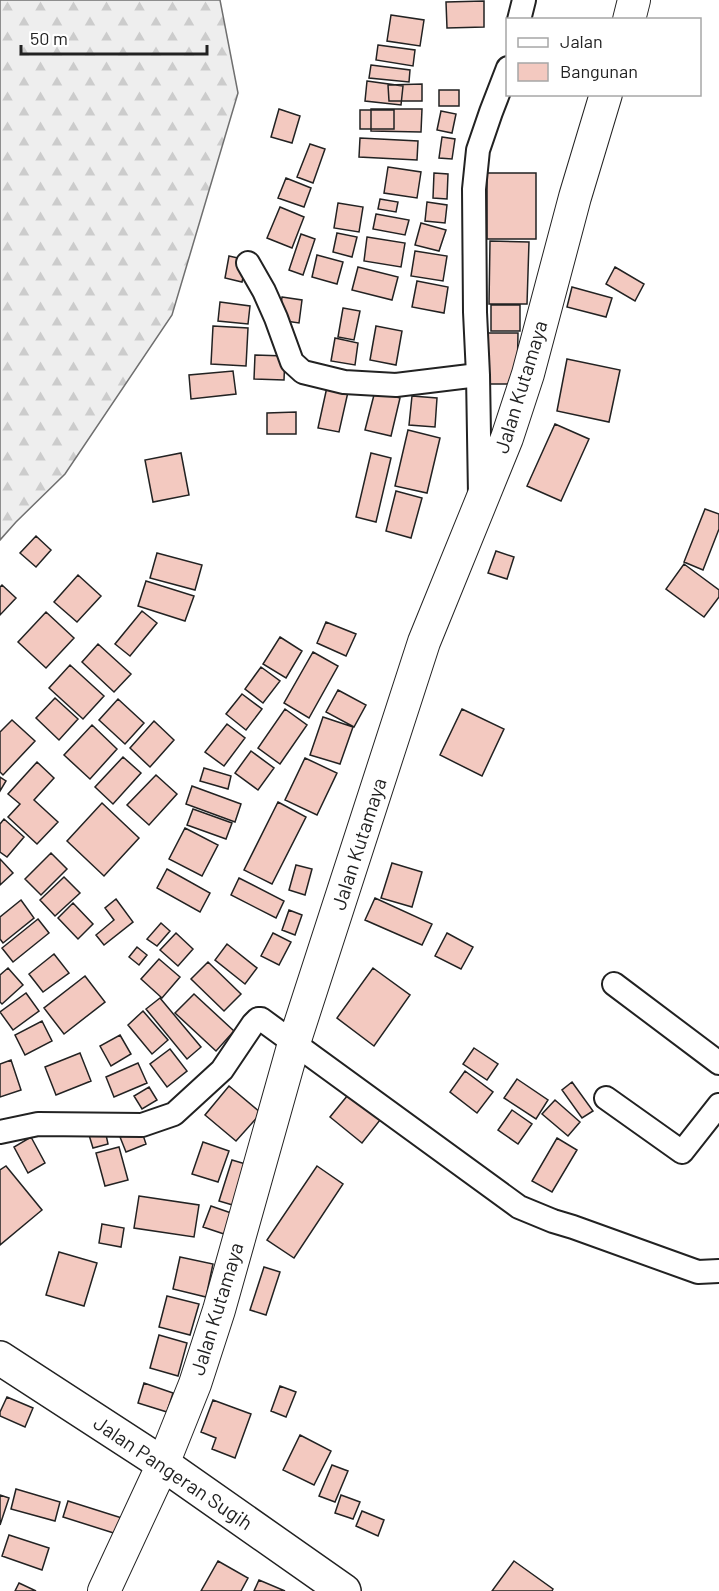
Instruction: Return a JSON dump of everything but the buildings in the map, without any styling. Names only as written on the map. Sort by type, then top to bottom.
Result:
[{"type":"highway","name":"Jalan Pangeran Sugih","points":[[0,1358],[163,1464],[334,1588]]},
{"type":"main road","points":[[630,18],[634,0]]},
{"type":"main road","name":"Jalan Kutamaya","points":[[104,1591],[163,1464],[195,1384],[219,1310],[294,1043],[424,642],[481,506],[528,374],[575,197],[605,96]]},
{"type":"street","points":[[518,0],[518,18]]},
{"type":"street","points":[[519,18],[524,0]]},
{"type":"street","points":[[481,506],[474,189],[478,150],[506,71]]},
{"type":"street","points":[[248,263],[276,318],[292,362],[303,372],[344,382],[396,385],[478,375]]},
{"type":"street","points":[[614,984],[719,1063]]},
{"type":"street","points":[[0,1131],[38,1124],[142,1125],[174,1114],[222,1070],[253,1024],[258,1019],[264,1020],[519,1207],[698,1272],[719,1271]]},
{"type":"street","points":[[606,1098],[682,1152],[719,1105]]},
{"type":"green space","points":[[0,0],[220,0],[238,93],[172,315],[65,474],[0,540]]}]
